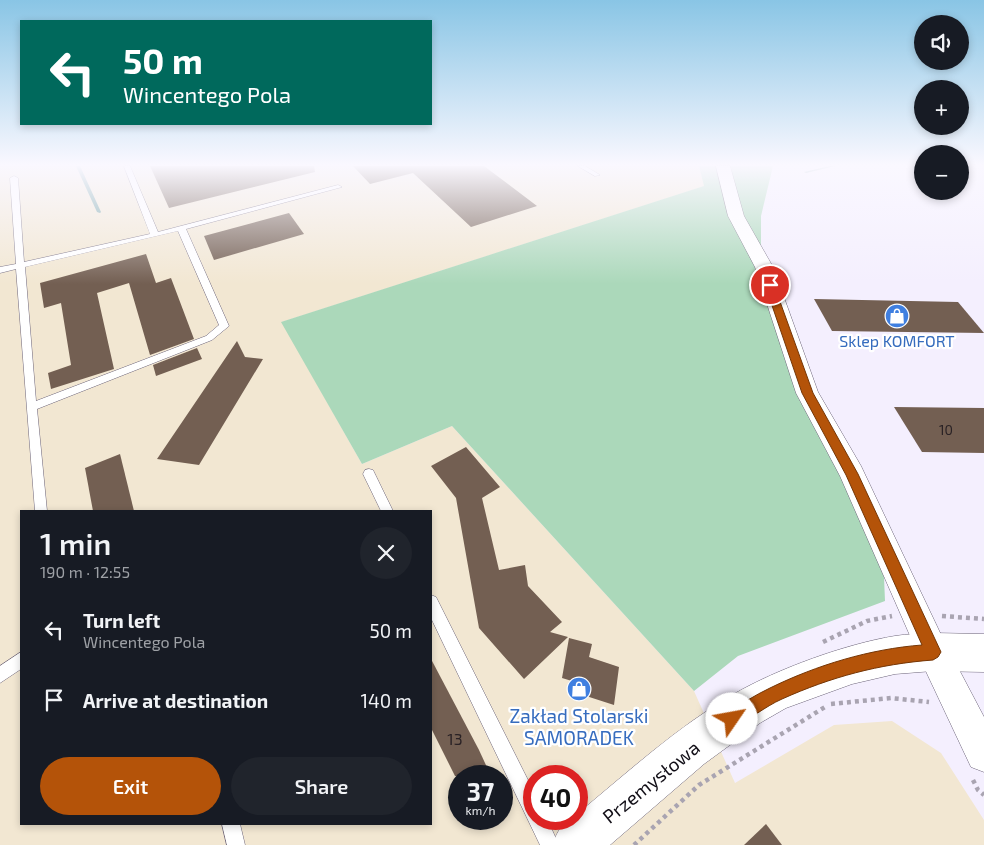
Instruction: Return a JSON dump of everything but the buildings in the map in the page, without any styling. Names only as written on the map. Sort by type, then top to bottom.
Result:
[{"type":"street","points":[[733,205],[736,216],[764,268],[807,393],[852,474],[933,652],[984,754]]},
{"type":"street","name":"Przemysłowa","points":[[574,845],[689,749],[746,709],[775,694],[816,677],[865,661],[895,655],[933,652],[984,653]]},
{"type":"lane","points":[[16,205],[41,510]]},
{"type":"lane","points":[[143,205],[155,235]]},
{"type":"lane","points":[[0,270],[155,235],[267,205]]},
{"type":"lane","points":[[31,407],[208,338],[224,326],[180,228]]},
{"type":"lane","points":[[369,474],[387,510]]},
{"type":"lane","points":[[432,604],[523,790]]},
{"type":"lane","points":[[0,675],[20,661]]},
{"type":"lane","points":[[231,825],[236,845]]},
{"type":"lane","points":[[542,830],[550,845]]},
{"type":"path","points":[[634,845],[699,786],[829,704],[891,698],[959,704]]},
{"type":"shaded area","points":[[0,205],[645,205],[282,322],[362,464],[452,426],[694,691],[735,783],[834,725],[892,721],[941,753],[984,820],[984,845],[0,845]]},
{"type":"green space","points":[[644,205],[764,205],[761,216],[761,246],[767,303],[844,469],[884,577],[885,601],[738,656],[694,691],[452,426],[362,464],[281,322]]},
{"type":"waterway","points":[[96,205],[99,212]]},
{"type":"place","name":"Sklep KOMFORT","points":[[897,316]]},
{"type":"place","name":"Zakład Stolarski SAMORADEK","points":[[579,689]]},
{"type":"route","points":[[732,719],[746,709],[775,694],[816,677],[865,661],[895,655],[933,652],[852,474],[807,393],[770,285]]}]
